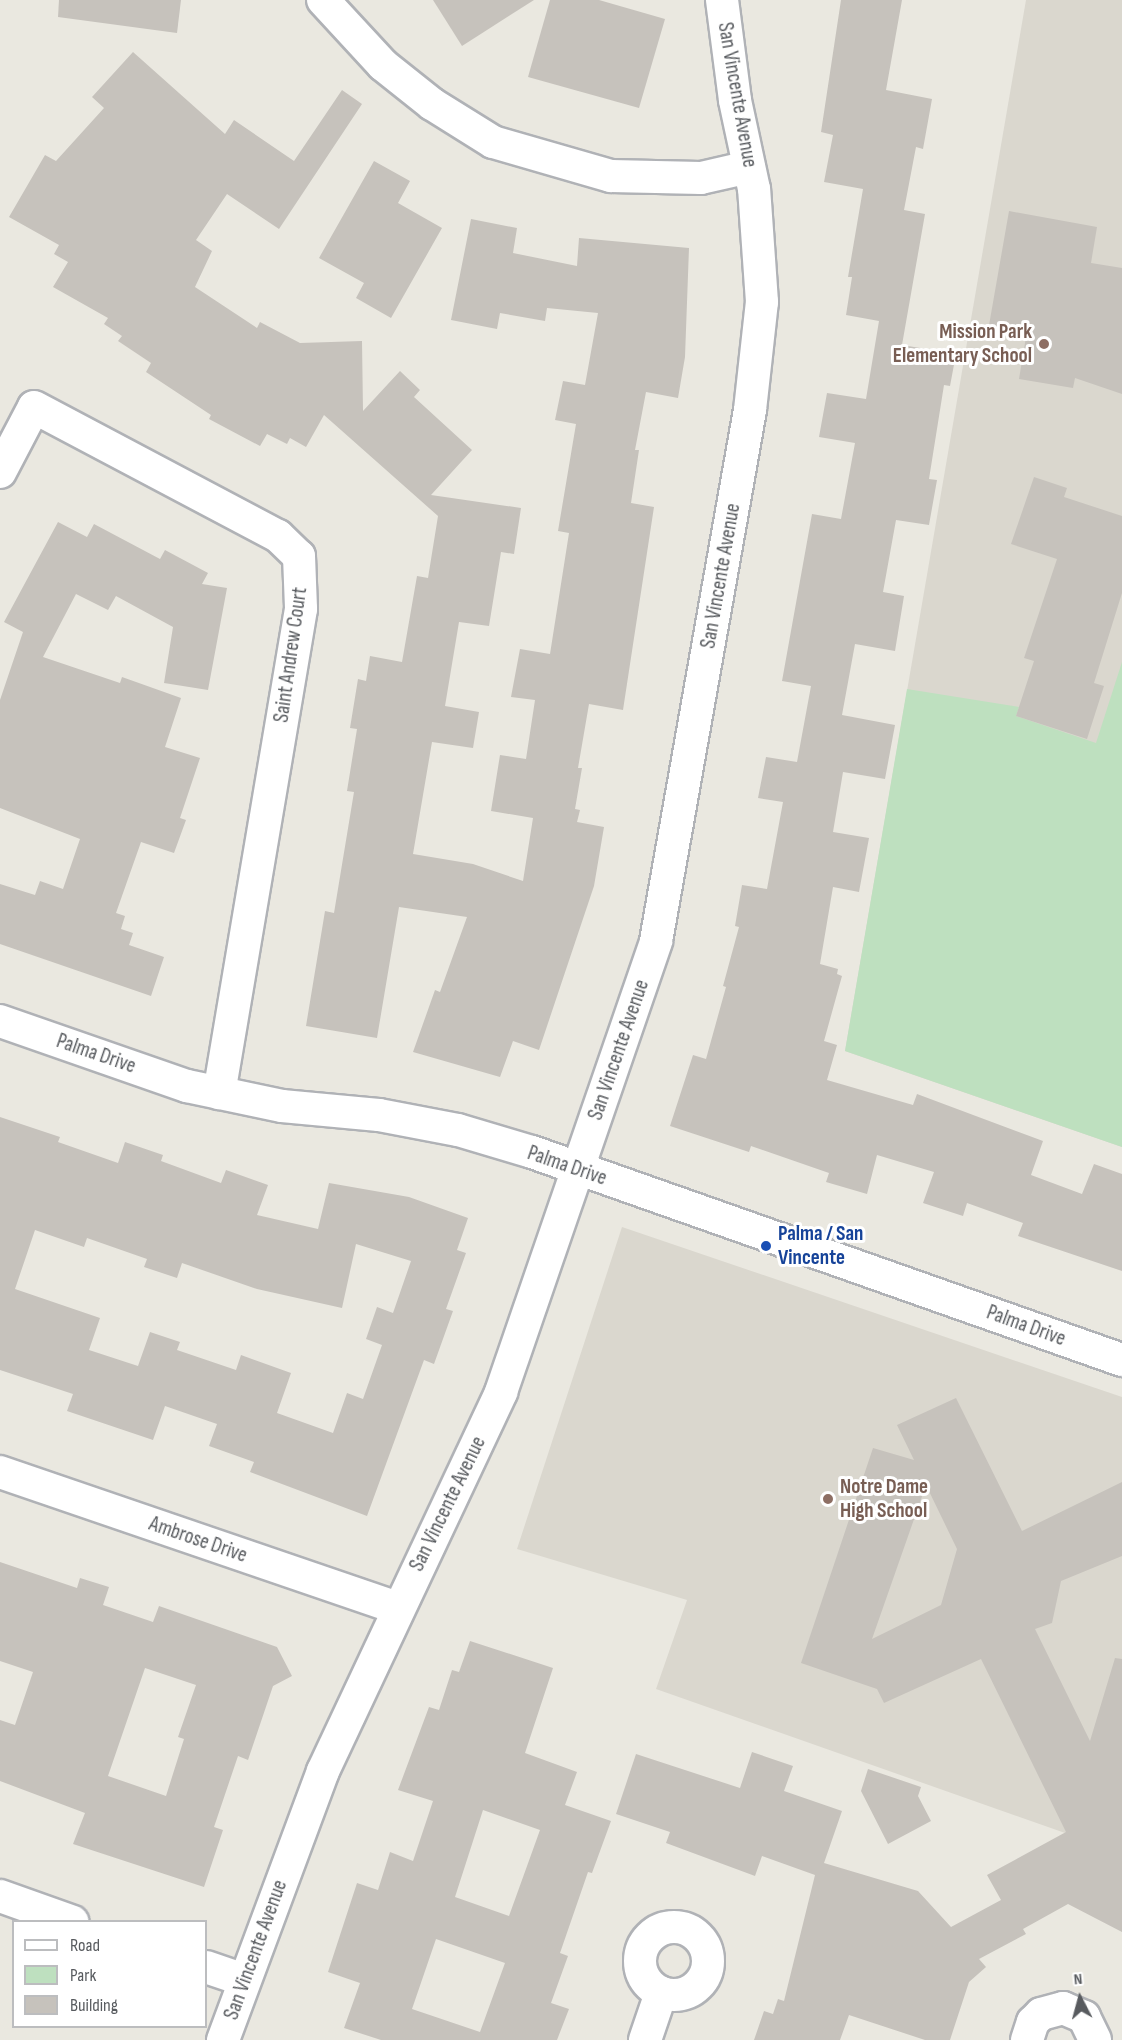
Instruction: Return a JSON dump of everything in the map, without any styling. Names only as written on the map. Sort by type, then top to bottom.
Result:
[{"type":"street","points":[[323,0],[384,64],[432,104],[493,142],[611,176],[700,178],[749,167]]},
{"type":"street","name":"San Vincente Avenue","points":[[223,2040],[323,1771],[397,1608],[470,1464],[501,1392],[656,941],[726,548],[758,355],[762,302],[758,218],[735,100],[722,0]]},
{"type":"street","name":"Saint Andrew Court","points":[[0,472],[34,407],[278,536],[299,556],[301,609],[219,1093]]},
{"type":"street","name":"Palma Drive","points":[[0,1021],[219,1093],[282,1106],[422,1122],[577,1169],[1122,1360]]},
{"type":"street","name":"Ambrose Drive","points":[[0,1472],[397,1608]]},
{"type":"street","points":[[0,1896],[67,1920]]},
{"type":"street","points":[[207,1967],[244,1980]]},
{"type":"street","points":[[645,2040],[661,1993]]},
{"type":"street","points":[[1027,2040],[1033,2022],[1041,2014],[1064,2008],[1084,2017],[1095,2040]]},
{"type":"shaded area","name":"Mission Park Elementary School","points":[[1026,0],[1122,0],[1122,1147],[845,1051]]},
{"type":"shaded area","name":"Notre Dame High School","points":[[622,1227],[1122,1397],[1122,1853],[656,1689],[687,1600],[517,1549]]},
{"type":"green space","points":[[1122,662],[1122,1147],[845,1051],[907,689],[1019,707],[1016,716],[1096,743]]},
{"type":"building","points":[[59,0],[181,0],[177,33],[58,17]]},
{"type":"building","points":[[433,0],[534,0],[462,46]]},
{"type":"building","points":[[550,0],[599,0],[665,19],[639,108],[528,77]]},
{"type":"building","points":[[841,0],[902,0],[886,90],[932,99],[923,149],[916,147],[904,210],[925,214],[902,345],[956,354],[950,386],[944,385],[929,479],[937,480],[929,525],[896,520],[883,592],[904,596],[895,651],[855,644],[842,715],[895,725],[885,779],[843,772],[833,832],[869,838],[859,892],[833,887],[820,964],[838,969],[837,974],[842,976],[824,1041],[837,1045],[827,1080],[913,1105],[917,1094],[1043,1141],[1031,1175],[1082,1194],[1094,1164],[1122,1174],[1122,1271],[1018,1236],[1023,1223],[967,1203],[963,1216],[923,1203],[934,1172],[877,1155],[867,1194],[826,1182],[829,1173],[751,1146],[749,1152],[670,1126],[693,1055],[706,1059],[726,987],[723,986],[739,927],[735,926],[742,885],[767,889],[783,802],[758,798],[766,757],[797,762],[811,686],[782,681],[812,514],[841,519],[855,443],[819,437],[827,393],[866,399],[879,321],[846,315],[852,277],[848,277],[863,189],[824,182],[833,135],[821,132]]},
{"type":"building","points":[[133,52],[225,134],[234,120],[294,161],[342,90],[362,104],[279,229],[227,194],[196,240],[212,251],[195,287],[257,328],[260,322],[300,343],[362,341],[363,411],[400,371],[420,390],[414,397],[472,450],[431,495],[521,508],[514,554],[501,552],[489,626],[459,622],[445,706],[479,712],[473,748],[432,742],[413,854],[473,864],[523,881],[533,818],[491,811],[500,755],[526,759],[535,700],[511,697],[520,649],[550,654],[569,533],[558,531],[576,424],[555,420],[563,381],[585,385],[598,313],[547,308],[545,321],[500,313],[497,329],[451,320],[471,219],[517,228],[513,253],[577,266],[579,238],[689,248],[685,357],[678,398],[646,392],[635,450],[639,450],[631,503],[654,507],[623,710],[589,704],[578,768],[582,768],[575,809],[580,810],[577,822],[604,827],[594,886],[539,1050],[513,1041],[500,1077],[413,1052],[435,990],[440,992],[467,917],[399,907],[377,1038],[306,1026],[325,911],[334,913],[354,792],[347,791],[357,729],[350,728],[358,679],[366,681],[370,656],[402,662],[417,576],[428,578],[438,516],[324,415],[306,447],[290,438],[287,444],[267,434],[260,446],[209,419],[211,415],[146,372],[151,363],[118,341],[122,336],[104,324],[108,318],[53,287],[68,262],[54,254],[59,245],[9,217],[45,155],[56,161],[104,108],[92,97]]},
{"type":"building","points":[[374,161],[410,181],[398,203],[442,228],[391,318],[356,298],[364,283],[319,258]]},
{"type":"building","points":[[1009,211],[1097,227],[1091,263],[1122,268],[1122,394],[1075,378],[1073,388],[1019,379],[1026,337],[988,331]]},
{"type":"building","points":[[1034,477],[1067,488],[1064,497],[1122,516],[1122,593],[1094,683],[1104,686],[1087,739],[1016,716],[1034,661],[1024,658],[1057,559],[1011,544]]},
{"type":"building","points":[[58,522],[87,537],[94,524],[160,559],[165,550],[208,573],[202,584],[227,588],[208,690],[164,683],[173,627],[116,596],[108,610],[76,594],[43,657],[120,683],[122,677],[181,698],[165,747],[200,758],[180,818],[186,820],[174,853],[141,842],[116,913],[125,916],[121,929],[133,933],[129,945],[164,957],[151,996],[0,944],[0,884],[35,895],[40,881],[63,889],[80,839],[0,808],[0,700],[23,632],[4,622]]},
{"type":"building","points":[[0,1117],[60,1137],[58,1142],[118,1163],[125,1142],[163,1155],[161,1161],[221,1183],[226,1170],[268,1185],[257,1215],[318,1229],[329,1183],[409,1197],[468,1218],[457,1250],[466,1253],[446,1309],[453,1311],[434,1364],[424,1360],[367,1516],[250,1472],[254,1462],[209,1446],[217,1424],[165,1406],[153,1440],[67,1411],[73,1394],[0,1370]],"holes":[[[35,1230],[84,1247],[87,1238],[147,1259],[144,1267],[177,1278],[182,1263],[257,1289],[342,1308],[356,1244],[411,1261],[393,1313],[377,1307],[366,1339],[382,1345],[363,1399],[347,1393],[333,1433],[277,1413],[291,1373],[241,1355],[236,1370],[177,1350],[180,1342],[150,1332],[138,1366],[89,1350],[100,1318],[15,1289]]]},
{"type":"building","points":[[956,1398],[1022,1531],[1122,1482],[1122,1556],[1061,1581],[1052,1623],[1035,1629],[1090,1741],[1115,1658],[1122,1659],[1122,1932],[1068,1904],[1023,1929],[1026,1934],[979,1959],[986,1967],[969,1982],[950,2040],[925,2040],[849,2015],[840,2040],[754,2040],[764,2011],[773,2014],[778,1999],[784,2001],[815,1875],[762,1856],[755,1876],[666,1843],[670,1832],[616,1814],[636,1754],[740,1788],[752,1752],[793,1766],[784,1791],[842,1811],[824,1863],[918,1891],[951,1927],[1001,1900],[987,1875],[1066,1832],[981,1659],[884,1703],[877,1689],[801,1663],[873,1448],[914,1460],[897,1425]],"holes":[[[926,1485],[957,1549],[941,1605],[872,1639]]]},
{"type":"building","points":[[0,1562],[77,1588],[80,1578],[109,1587],[103,1605],[153,1622],[159,1606],[277,1647],[292,1676],[273,1686],[248,1760],[238,1756],[214,1827],[223,1830],[204,1887],[73,1844],[85,1813],[0,1781],[0,1720],[15,1725],[33,1672],[0,1661]],"holes":[[[145,1668],[196,1685],[178,1737],[184,1739],[166,1796],[108,1776]]]},
{"type":"building","points":[[470,1641],[553,1668],[525,1753],[577,1772],[565,1805],[611,1821],[592,1873],[588,1872],[560,1953],[568,1956],[551,2003],[569,2009],[557,2040],[381,2040],[344,2028],[360,1983],[328,1972],[357,1883],[378,1890],[390,1852],[413,1861],[433,1801],[398,1790],[429,1707],[439,1710],[452,1670],[459,1672]],"holes":[[[483,1810],[540,1830],[509,1916],[455,1897]],[[436,1939],[505,1963],[480,2032],[412,2009]]]},
{"type":"building","points":[[868,1769],[921,1787],[918,1796],[931,1821],[888,1844],[861,1791]]},
{"type":"place","name":"Mission Park Elementary School","points":[[1044,344]]},
{"type":"place","name":"Palma / San Vincente","points":[[766,1246]]},
{"type":"place","name":"Notre Dame High School","points":[[828,1499]]}]
